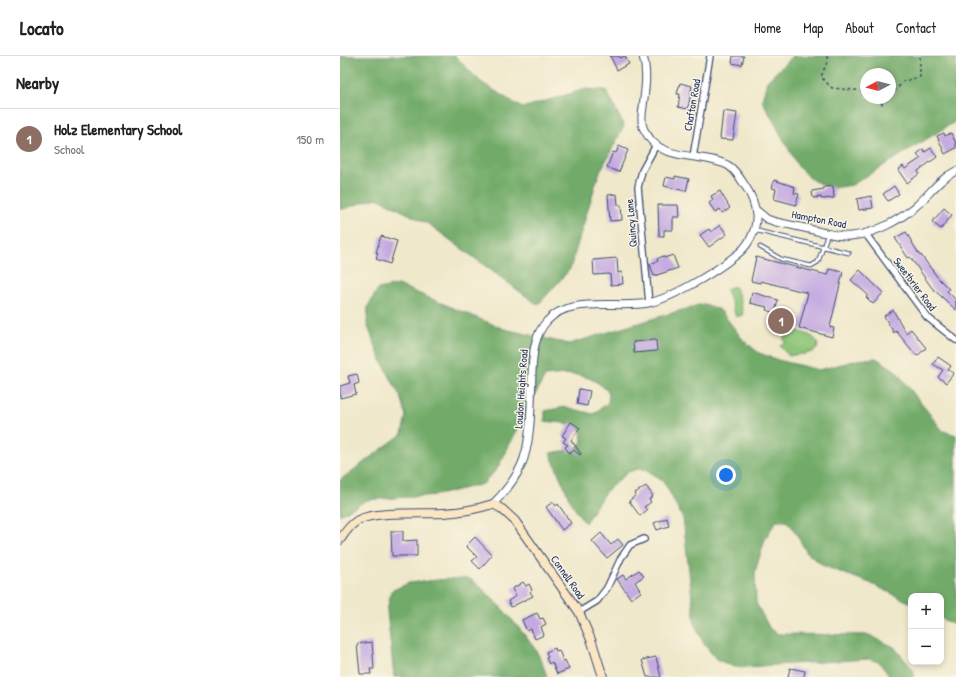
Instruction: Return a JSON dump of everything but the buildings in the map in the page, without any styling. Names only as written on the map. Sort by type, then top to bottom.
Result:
[{"type":"main road","points":[[340,540],[350,526],[359,520],[372,515],[469,511],[493,504]]},
{"type":"main road","name":"Connell Road","points":[[493,504],[502,509],[515,521],[579,612],[592,642],[603,677]]},
{"type":"street","points":[[643,56],[646,78],[642,117],[643,127],[656,145]]},
{"type":"street","name":"Chafton Road","points":[[693,157],[710,56]]},
{"type":"street","name":"Loudon Heights Road","points":[[493,504],[508,488],[518,472],[527,448],[534,351],[538,334],[546,321],[566,308],[585,305],[633,305],[649,303],[680,291],[736,256],[744,248],[754,230],[756,224],[756,210],[752,194],[736,172],[728,166],[702,157],[693,157],[673,152],[656,145]]},
{"type":"street","name":"Quincy Lane","points":[[649,303],[638,187],[642,171],[656,145]]},
{"type":"street","name":"Hampton Road","points":[[756,210],[767,219],[828,234],[851,236],[865,233],[901,218],[916,206],[938,183],[949,174],[956,171]]},
{"type":"street","name":"Sweetbrier Road","points":[[865,233],[927,317],[956,340]]},
{"type":"street","points":[[579,612],[597,601],[608,588],[621,558],[630,544],[644,539]]},
{"type":"lane","points":[[754,230],[849,253]]},
{"type":"lane","points":[[760,247],[781,259],[811,266],[818,262],[828,234]]},
{"type":"path","points":[[827,56],[827,62],[821,77],[832,88],[860,91]]},
{"type":"path","points":[[896,90],[904,81],[920,77],[920,56]]},
{"type":"green space","points":[[340,56],[455,56],[481,82],[522,108],[586,89],[606,90],[624,126],[598,176],[570,269],[538,305],[430,225],[377,198],[340,210]]},
{"type":"green space","points":[[793,56],[956,56],[956,121],[852,185],[832,188],[814,181],[799,168],[762,100],[767,81]]},
{"type":"green space","points":[[398,285],[504,329],[569,344],[702,304],[720,310],[744,341],[759,353],[778,360],[819,370],[857,360],[876,358],[895,370],[943,431],[956,435],[956,626],[944,620],[944,593],[908,593],[908,602],[870,583],[824,566],[807,553],[793,528],[786,521],[776,521],[765,539],[755,572],[756,603],[770,629],[778,634],[869,635],[894,647],[914,671],[914,677],[890,677],[879,662],[869,659],[734,667],[716,659],[704,644],[695,625],[683,518],[664,482],[648,471],[638,469],[628,472],[605,492],[585,523],[572,505],[550,453],[576,449],[582,441],[581,430],[573,424],[545,421],[545,411],[565,407],[593,414],[608,403],[609,393],[602,386],[595,381],[580,376],[563,374],[545,376],[497,469],[483,484],[437,495],[367,500],[340,515],[340,480],[402,434],[406,416],[400,396],[381,360],[367,324],[368,306],[378,289]]},
{"type":"green space","points":[[734,286],[739,296],[743,313],[742,315],[736,317],[730,298],[727,295],[727,289]]},
{"type":"green space","points":[[789,328],[813,337],[818,344],[817,349],[807,354],[789,356],[780,346],[786,342],[783,340]]},
{"type":"green space","points":[[467,578],[484,590],[504,610],[530,642],[539,655],[547,677],[394,677],[387,611],[391,591],[409,583]]},
{"type":"place","name":"Holz Elementary School","points":[[781,321]]}]
